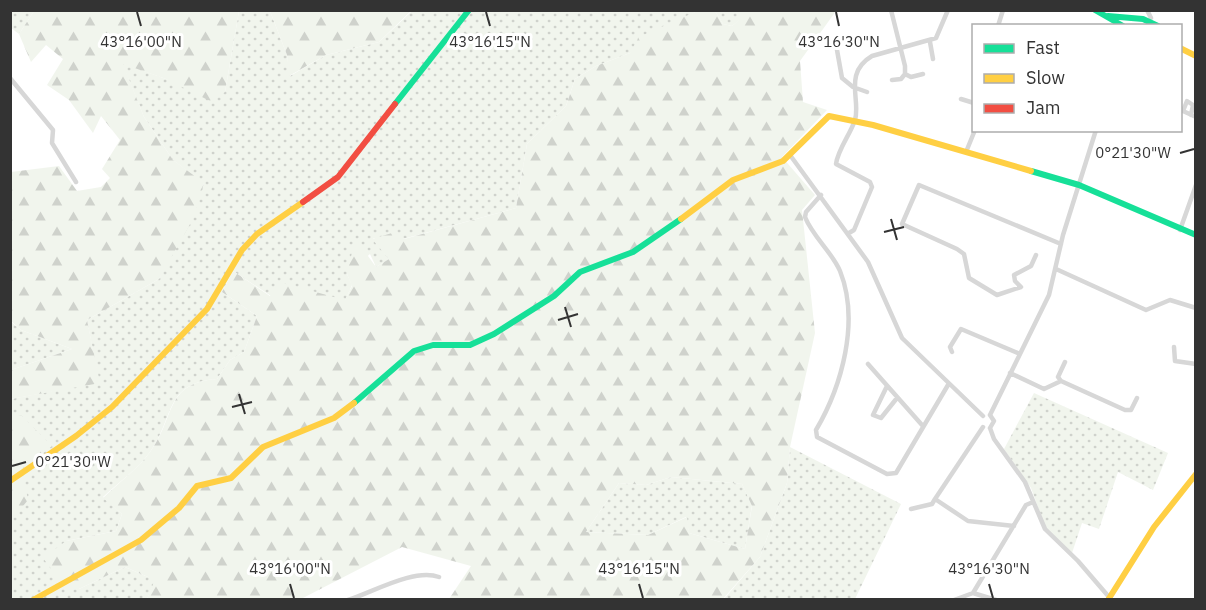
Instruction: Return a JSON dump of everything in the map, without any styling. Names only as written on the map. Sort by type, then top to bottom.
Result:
[{"type":"street","points":[[10,481],[76,436],[112,407],[207,309],[242,250],[257,234],[338,177],[469,10]]},
{"type":"street","points":[[891,10],[905,74]]},
{"type":"street","points":[[1095,10],[1120,24]]},
{"type":"street","points":[[1135,24],[1146,10],[1156,24]]},
{"type":"street","points":[[849,233],[854,230],[872,187],[870,182],[836,164],[855,120],[853,87],[864,60],[930,42],[936,38],[946,12]]},
{"type":"street","points":[[1108,16],[1151,18]]},
{"type":"street","points":[[930,42],[933,58]]},
{"type":"street","points":[[1182,49],[1196,56]]},
{"type":"street","points":[[837,50],[842,78],[853,87],[867,92]]},
{"type":"street","points":[[905,74],[911,77],[923,74]]},
{"type":"street","points":[[892,80],[901,79],[905,74]]},
{"type":"street","points":[[10,78],[52,130],[52,143],[76,182]]},
{"type":"street","points":[[961,99],[972,102]]},
{"type":"street","points":[[33,600],[61,581],[126,551],[179,511],[197,486],[231,478],[263,447],[334,418],[348,409],[414,351],[433,345],[470,345],[494,334],[554,296],[580,272],[633,252],[733,180],[783,161],[828,116],[855,120],[1079,185],[1196,235]]},
{"type":"street","points":[[966,152],[974,132]]},
{"type":"street","points":[[990,415],[1049,295],[1061,244],[1094,132]]},
{"type":"street","points":[[790,155],[868,262],[902,338],[948,385],[983,416],[990,415]]},
{"type":"street","points":[[1036,255],[1031,266],[1014,275],[1015,281],[1021,287],[997,296],[978,286],[969,278],[964,254],[902,224],[919,185],[1061,244]]},
{"type":"street","points":[[1180,230],[1196,185]]},
{"type":"street","points":[[820,195],[806,212],[805,217],[840,270],[847,297],[847,342],[840,382],[816,430],[817,437],[887,474],[896,473],[922,425],[948,385]]},
{"type":"street","points":[[1056,269],[1146,310],[1170,300],[1196,308]]},
{"type":"street","points":[[952,352],[950,347],[961,328],[1020,354]]},
{"type":"street","points":[[1174,347],[1175,361],[1196,364]]},
{"type":"street","points":[[1065,362],[1058,377],[1061,381],[1125,410],[1131,410],[1137,398]]},
{"type":"street","points":[[868,364],[922,425]]},
{"type":"street","points":[[1010,374],[1044,389],[1061,381]]},
{"type":"street","points":[[887,386],[873,415],[881,418],[897,398]]},
{"type":"street","points":[[990,415],[994,421],[990,428],[994,439],[1025,482],[1045,529],[1078,561],[1109,598],[1154,527],[1196,474]]},
{"type":"street","points":[[911,509],[932,504],[983,427],[981,420],[983,416]]},
{"type":"street","points":[[983,427],[990,428]]},
{"type":"street","points":[[935,499],[968,521],[1014,526]]},
{"type":"street","points":[[973,593],[1026,505],[1033,502]]},
{"type":"street","points":[[348,600],[375,591],[389,583],[429,573],[439,577]]},
{"type":"street","points":[[954,600],[973,593],[996,600]]},
{"type":"green space","points":[[10,11],[34,11],[19,34],[11,28]]},
{"type":"green space","points":[[34,11],[239,11],[225,92],[210,101],[166,79],[123,64],[144,117],[173,160],[204,183],[194,217],[159,279],[87,320],[100,383],[11,399],[11,370],[72,349],[21,330],[11,321],[11,172],[59,166],[77,191],[101,187],[110,178],[102,169],[120,140],[101,116],[93,133],[69,100],[47,85],[63,59],[46,45],[31,62],[19,34]]},
{"type":"green space","points":[[239,11],[270,11],[287,55],[290,76],[326,55],[379,42],[412,11],[710,11],[695,12],[630,53],[596,66],[575,79],[566,106],[527,144],[516,208],[403,239],[373,238],[389,259],[376,267],[370,254],[347,274],[352,285],[345,301],[321,296],[271,296],[233,271],[222,292],[257,316],[244,352],[230,360],[217,379],[188,387],[179,395],[150,452],[134,470],[103,497],[122,514],[116,531],[66,541],[79,589],[125,567],[148,577],[157,577],[147,599],[11,600],[11,399],[99,382],[87,320],[159,279],[204,184],[173,160],[144,117],[122,63],[166,79],[225,92]]},
{"type":"green space","points":[[270,11],[411,11],[379,42],[326,55],[289,76],[287,55]]},
{"type":"green space","points":[[715,11],[745,11],[745,16],[732,26],[723,24]]},
{"type":"green space","points":[[715,11],[723,24],[732,26],[744,16],[745,11],[836,11],[800,61],[803,102],[827,110],[782,157],[815,195],[802,210],[815,333],[790,447],[787,483],[760,557],[723,599],[449,599],[471,566],[402,547],[301,599],[147,599],[156,577],[148,577],[125,567],[79,589],[67,590],[43,558],[66,541],[116,531],[122,514],[103,498],[150,452],[179,395],[188,387],[217,379],[230,360],[244,352],[257,316],[222,292],[233,271],[270,296],[279,282],[345,300],[352,286],[347,274],[353,248],[360,245],[376,267],[389,259],[372,239],[392,233],[404,239],[516,208],[527,144],[566,106],[575,79],[596,66],[630,53],[639,37],[695,12]],"holes":[[[671,477],[742,484],[752,506],[745,549],[689,533],[687,517],[648,535],[586,532],[619,483],[646,485]]]},
{"type":"green space","points":[[10,321],[21,330],[72,349],[11,370]]},
{"type":"green space","points":[[1034,393],[1168,453],[1153,490],[1118,472],[1099,529],[1082,523],[1072,553],[1046,529],[1031,488],[1004,449]]},
{"type":"green space","points":[[11,415],[22,416],[52,446],[22,469],[28,500],[13,518],[11,517]]},
{"type":"green space","points":[[790,447],[901,504],[855,599],[723,600],[760,557],[787,483]]},
{"type":"green space","points":[[671,477],[742,484],[752,505],[745,549],[689,533],[686,517],[648,535],[586,532],[619,483],[646,485]]},
{"type":"traffic: fast","points":[[395,104],[469,10]]},
{"type":"traffic: fast","points":[[1095,10],[1120,24]]},
{"type":"traffic: fast","points":[[1108,16],[1143,19],[1154,24]]},
{"type":"traffic: fast","points":[[1031,171],[1079,185],[1196,235]]},
{"type":"traffic: fast","points":[[354,403],[414,351],[433,345],[470,345],[494,334],[554,296],[580,272],[633,252],[681,219]]},
{"type":"traffic: slow","points":[[1182,49],[1196,56]]},
{"type":"traffic: slow","points":[[681,219],[733,180],[783,161],[829,116],[873,125],[1031,171]]},
{"type":"traffic: slow","points":[[10,481],[76,436],[112,407],[207,309],[242,250],[257,234],[303,202]]},
{"type":"traffic: slow","points":[[33,600],[141,540],[179,508],[197,486],[231,478],[263,447],[334,418],[354,403]]},
{"type":"traffic: slow","points":[[1108,600],[1154,527],[1196,474]]},
{"type":"traffic: jam","points":[[303,202],[338,177],[395,104]]}]
